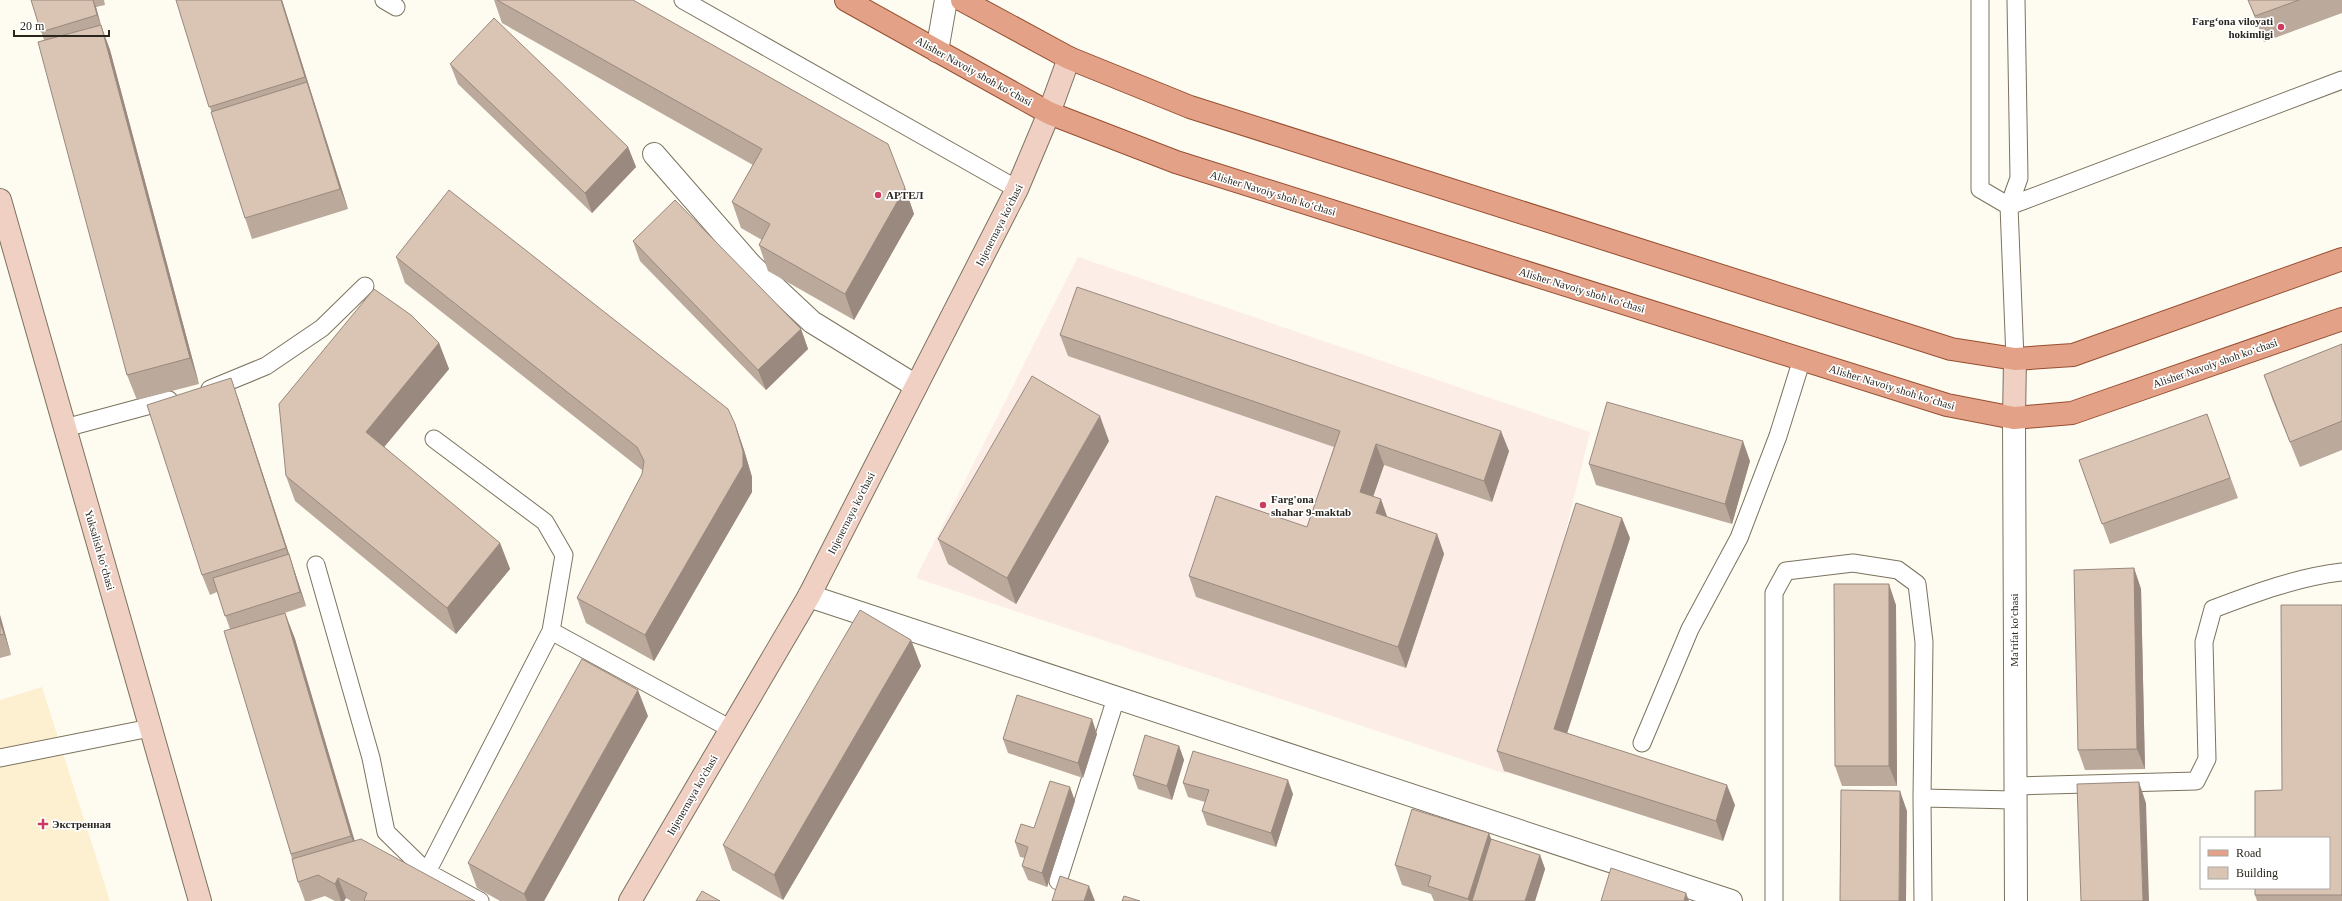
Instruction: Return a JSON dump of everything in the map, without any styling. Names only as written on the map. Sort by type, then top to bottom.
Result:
[{"type":"main road","name":"Alisher Navoiy shoh koʻchasi","points":[[846,0],[1049,113],[1176,162],[1947,405],[2014,418],[2072,413],[2342,318]]},
{"type":"main road","points":[[962,0],[1069,58],[1190,107],[1951,349],[2015,359],[2073,355],[2342,260]]},
{"type":"street","points":[[937,51],[946,0]]},
{"type":"street","name":"Injenernaya ko'chasi","points":[[630,901],[809,596],[1017,189],[1049,113],[1069,58]]},
{"type":"street","points":[[654,154],[751,265],[812,322],[916,386]]},
{"type":"street","name":"Yuksalish koʻchasi","points":[[0,200],[200,901]]},
{"type":"street","name":"Ma'rifat ko'chasi","points":[[2015,359],[2014,793],[2016,901]]},
{"type":"street","points":[[809,596],[1731,901]]},
{"type":"lane","points":[[683,0],[1017,189]]},
{"type":"lane","points":[[1980,0],[1980,189],[2009,206]]},
{"type":"lane","points":[[2015,359],[2009,206],[2019,178],[2016,0]]},
{"type":"lane","points":[[2009,206],[2342,80]]},
{"type":"lane","points":[[65,428],[217,387],[266,366],[322,328],[365,286]]},
{"type":"lane","points":[[1642,743],[1690,629],[1740,538],[1778,436],[1802,359]]},
{"type":"lane","points":[[427,872],[551,631],[564,555],[545,522],[434,439]]},
{"type":"lane","points":[[1774,901],[1774,593],[1786,571],[1853,563],[1898,570],[1918,584],[1924,642],[1922,798],[1923,901]]},
{"type":"lane","points":[[316,565],[371,758],[386,832],[427,872],[480,901]]},
{"type":"lane","points":[[1922,798],[2196,781],[2207,759],[2204,642],[2213,609],[2258,592],[2319,574],[2342,572]]},
{"type":"lane","points":[[551,631],[731,729]]},
{"type":"lane","points":[[1058,881],[1116,698]]},
{"type":"lane","points":[[0,758],[150,728]]},
{"type":"shaded area","name":"Farg'ona shahar 9-maktab","points":[[1078,257],[1590,432],[1506,774],[916,578]]},
{"type":"shaded area","name":"Экстренная","points":[[42,687],[110,901],[0,901],[0,700]]},
{"type":"building","points":[[31,0],[93,0],[97,15],[41,32]]},
{"type":"building","points":[[176,0],[281,0],[305,77],[209,107]]},
{"type":"building","points":[[497,0],[633,0],[888,144],[905,188],[845,294],[759,245],[770,224],[732,202],[762,149]]},
{"type":"building","points":[[2248,0],[2299,0],[2255,16]]},
{"type":"building","points":[[494,18],[628,147],[585,193],[450,64]]},
{"type":"building","points":[[101,25],[190,358],[127,375],[38,42]]},
{"type":"building","points":[[307,82],[340,189],[245,218],[211,112]]},
{"type":"building","points":[[449,190],[728,409],[735,424],[743,451],[743,466],[645,635],[577,598],[642,474],[644,461],[637,447],[396,257]]},
{"type":"building","points":[[675,200],[801,329],[758,370],[633,241]]},
{"type":"building","points":[[1077,287],[1501,431],[1484,481],[1376,444],[1360,492],[1381,499],[1376,513],[1437,534],[1398,647],[1189,576],[1216,496],[1307,527],[1340,431],[1060,335]]},
{"type":"building","points":[[374,289],[411,315],[439,343],[366,432],[500,543],[447,608],[286,476],[279,404]]},
{"type":"building","points":[[2342,344],[2342,421],[2290,442],[2264,375]]},
{"type":"building","points":[[1032,376],[1100,416],[1007,578],[938,539]]},
{"type":"building","points":[[231,378],[286,548],[202,575],[147,405]]},
{"type":"building","points":[[1607,402],[1743,441],[1725,504],[1589,464]]},
{"type":"building","points":[[2207,414],[2230,478],[2102,524],[2079,460]]},
{"type":"building","points":[[1576,503],[1622,518],[1554,729],[1727,785],[1716,821],[1497,751]]},
{"type":"building","points":[[289,554],[300,592],[225,616],[213,578]]},
{"type":"building","points":[[2134,568],[2137,749],[2078,750],[2074,570]]},
{"type":"building","points":[[1834,584],[1889,584],[1889,766],[1835,766]]},
{"type":"building","points":[[2281,605],[2342,605],[2342,895],[2255,895],[2255,889],[2330,889],[2330,837],[2255,837],[2255,791],[2282,790]]},
{"type":"building","points":[[860,610],[911,640],[774,875],[723,845]]},
{"type":"building","points":[[285,613],[351,836],[291,854],[224,631]]},
{"type":"building","points":[[0,621],[4,634],[0,635]]},
{"type":"building","points":[[582,659],[638,690],[524,894],[468,863]]},
{"type":"building","points":[[1017,695],[1092,719],[1078,763],[1003,739]]},
{"type":"building","points":[[1145,735],[1179,746],[1167,786],[1133,775]]},
{"type":"building","points":[[1193,751],[1288,780],[1271,833],[1202,811],[1209,790],[1183,783]]},
{"type":"building","points":[[1050,781],[1070,787],[1042,873],[1022,866],[1028,847],[1015,842],[1021,824],[1034,828]]},
{"type":"building","points":[[2139,782],[2143,901],[2081,901],[2077,784]]},
{"type":"building","points":[[1841,790],[1900,791],[1899,901],[1840,901]]},
{"type":"building","points":[[1412,809],[1489,833],[1468,899],[1428,886],[1431,876],[1395,865]]},
{"type":"building","points":[[361,839],[475,901],[365,901],[364,900],[367,893],[338,878],[335,884],[318,875],[298,882],[292,859]]},
{"type":"building","points":[[1491,839],[1540,855],[1525,901],[1472,901]]},
{"type":"building","points":[[1611,868],[1686,893],[1684,901],[1601,901]]},
{"type":"building","points":[[1060,876],[1089,886],[1084,901],[1052,901]]},
{"type":"building","points":[[702,891],[720,901],[696,901]]},
{"type":"building","points":[[1124,896],[1140,901],[1122,901]]},
{"type":"place","name":"Farg‘ona viloyati hokimligi","points":[[2281,27]]},
{"type":"place","name":"АРТЕЛ","points":[[878,195]]},
{"type":"place","name":"Farg'ona shahar 9-maktab","points":[[1263,505]]},
{"type":"place","name":"Экстренная","points":[[43,824]]}]
